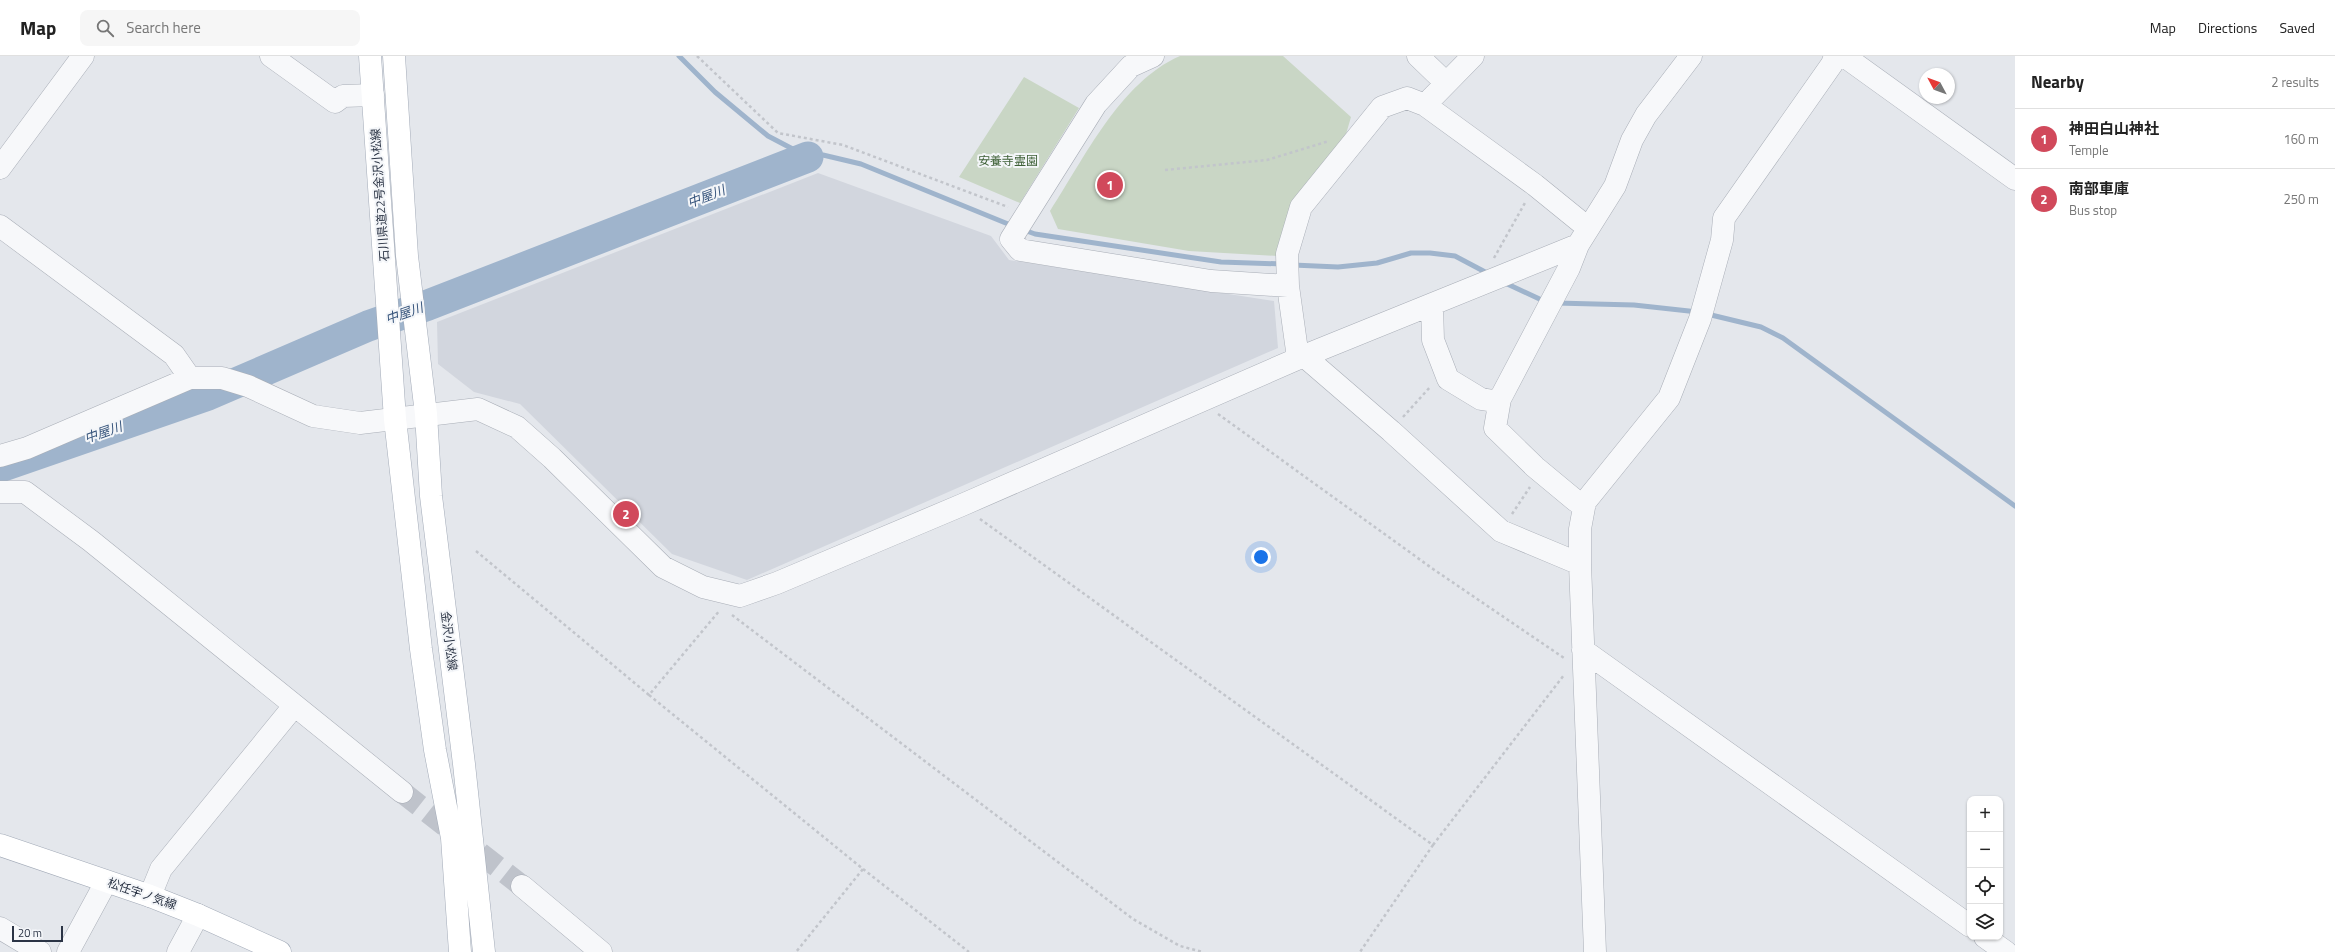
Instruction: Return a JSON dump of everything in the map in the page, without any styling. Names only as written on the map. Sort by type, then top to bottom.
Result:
[{"type":"main road","name":"石川県道22号金沢小松線","points":[[370,56],[395,419]]},
{"type":"main road","name":"石川県道22号金沢小松線","points":[[394,56],[411,286],[416,330]]},
{"type":"main road","name":"金沢小松線","points":[[416,330],[426,414],[431,496],[464,764],[484,952]]},
{"type":"main road","points":[[395,419],[421,649],[435,750],[452,838],[460,952]]},
{"type":"main road","name":"松任宇ノ気線","points":[[0,845],[150,896],[198,915],[280,952]]},
{"type":"street","points":[[0,168],[83,56]]},
{"type":"street","points":[[272,56],[335,102],[343,96],[373,95]]},
{"type":"street","points":[[1153,56],[1131,66],[1096,104],[1025,214],[1011,239],[1020,250],[1211,281],[1288,272]]},
{"type":"street","points":[[1418,56],[1446,83]]},
{"type":"street","points":[[1425,105],[1473,56]]},
{"type":"street","points":[[1585,502],[1576,501],[1540,471],[1495,428],[1500,399],[1551,302],[1583,236],[1615,186],[1632,140],[1646,114],[1691,56]]},
{"type":"street","points":[[1595,952],[1578,657],[1580,530],[1585,502],[1669,398],[1702,312],[1722,240],[1724,218],[1832,64],[1835,56]]},
{"type":"street","points":[[1844,56],[2015,179]]},
{"type":"street","points":[[1580,564],[1501,531],[1391,430],[1301,357],[1288,272],[1301,207],[1382,107],[1407,98],[1425,105],[1535,185],[1583,236]]},
{"type":"street","points":[[0,226],[174,355],[190,378]]},
{"type":"street","points":[[0,456],[27,448],[190,378],[222,378],[248,386],[313,416],[360,423],[478,409],[517,427],[552,458],[663,567],[703,587],[740,596],[784,580],[962,505],[1301,357],[1499,278],[1583,236]]},
{"type":"street","points":[[1432,305],[1432,340],[1448,379],[1472,395],[1494,401],[1500,399]]},
{"type":"street","points":[[0,492],[25,492],[91,541],[402,792]]},
{"type":"street","points":[[1578,657],[1967,924]]},
{"type":"street","points":[[150,896],[160,869],[294,706]]},
{"type":"street","points":[[68,952],[106,882]]},
{"type":"street","points":[[522,886],[601,952]]},
{"type":"street","points":[[178,952],[198,915]]},
{"type":"street","points":[[0,928],[40,952]]},
{"type":"street","points":[[1989,940],[2006,952]]},
{"type":"path","points":[[697,56],[778,133],[843,145],[1025,214]]},
{"type":"path","points":[[1165,170],[1267,160],[1333,140]]},
{"type":"path","points":[[1499,278],[1493,261],[1535,185]]},
{"type":"path","points":[[1391,430],[1444,371]]},
{"type":"path","points":[[1200,401],[1427,564],[1578,657],[1433,845],[1360,952]]},
{"type":"path","points":[[1501,531],[1540,471]]},
{"type":"path","points":[[962,505],[1433,845]]},
{"type":"path","points":[[476,551],[649,695],[863,869],[969,952]]},
{"type":"path","points":[[649,695],[723,607],[703,587]]},
{"type":"path","points":[[727,611],[1133,918],[1180,946],[1203,952]]},
{"type":"path","points":[[796,952],[863,869]]},
{"type":"shaded area","points":[[818,173],[991,236],[1009,260],[1274,301],[1278,348],[747,580],[672,554],[520,404],[474,392],[438,364],[437,322]]},
{"type":"green space","points":[[1180,56],[1283,56],[1351,117],[1344,141],[1278,256],[1189,251],[1058,229],[1050,211],[1105,124],[1121,103],[1139,84],[1159,68]]},
{"type":"green space","name":"安養寺霊園","points":[[1024,77],[1079,108],[1020,203],[959,177]]},
{"type":"waterway","points":[[679,56],[715,92],[768,136],[808,157],[823,155],[861,164],[1013,226]]},
{"type":"waterway","name":"中屋川","points":[[0,467],[208,395],[368,326],[428,305],[808,157]]},
{"type":"waterway","points":[[1024,230],[1035,234],[1221,262],[1283,264]]},
{"type":"waterway","points":[[1293,265],[1338,267],[1377,263],[1411,253],[1430,253],[1455,256],[1489,274]]},
{"type":"waterway","points":[[1503,282],[1546,302]]},
{"type":"waterway","points":[[1556,303],[1634,305],[1698,312]]},
{"type":"waterway","points":[[1707,314],[1761,327],[1783,338],[2015,506]]},
{"type":"tunnel","points":[[402,792],[522,886]]},
{"type":"place","name":"神田白山神社","points":[[1110,185]]},
{"type":"place","name":"南部車庫","points":[[626,514]]}]
